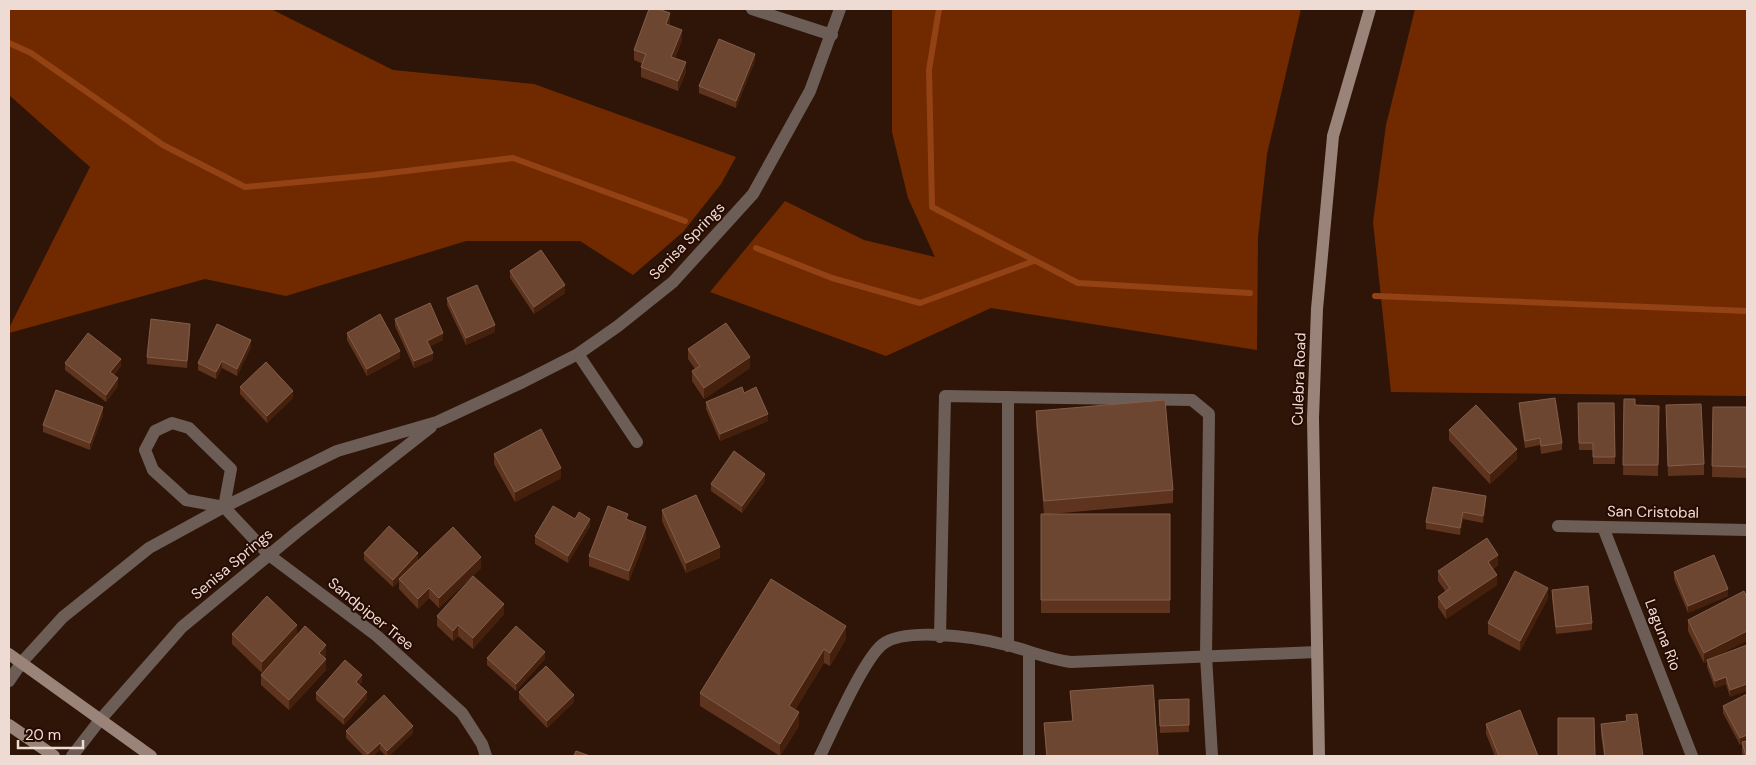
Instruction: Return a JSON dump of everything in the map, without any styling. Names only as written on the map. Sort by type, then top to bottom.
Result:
[{"type":"main road","name":"Culebra Road","points":[[1319,756],[1313,418],[1317,309],[1333,136],[1370,9]]},
{"type":"main road","points":[[9,654],[151,756]]},
{"type":"main road","points":[[9,725],[54,756]]},
{"type":"street","points":[[752,9],[832,35]]},
{"type":"street","name":"Senisa Springs","points":[[9,681],[22,662],[63,617],[149,548],[224,507],[337,451],[437,422],[578,354],[673,282],[753,194],[810,91],[840,9]]},
{"type":"street","points":[[578,354],[637,442]]},
{"type":"street","points":[[940,636],[945,396],[1192,400],[1209,414],[1206,656],[1212,756]]},
{"type":"street","points":[[1008,397],[1008,646]]},
{"type":"street","name":"Senisa Springs","points":[[72,756],[100,720],[182,627],[269,555],[437,422]]},
{"type":"street","points":[[172,423],[189,428],[230,469],[224,507],[186,500],[153,470],[145,450],[155,431],[172,423]]},
{"type":"street","name":"Sandpiper Tree","points":[[224,507],[269,555],[377,636],[462,713],[482,744],[486,756]]},
{"type":"street","name":"San Cristobal","points":[[1558,526],[1747,530]]},
{"type":"street","name":"Laguna Rio","points":[[1603,527],[1692,756]]},
{"type":"street","points":[[820,756],[873,654],[882,644],[905,635],[975,639],[1008,646],[1048,659],[1071,662],[1317,652]]},
{"type":"street","points":[[1029,653],[1029,756]]},
{"type":"shaded area","points":[[9,9],[271,9],[393,70],[534,84],[736,157],[721,184],[683,232],[633,275],[580,241],[466,241],[286,296],[205,279],[9,333],[9,328],[90,167],[9,95]]},
{"type":"shaded area","points":[[892,9],[1301,9],[1267,154],[1258,237],[1257,350],[991,308],[886,356],[710,292],[785,201],[864,240],[935,257],[908,198],[892,132]]},
{"type":"shaded area","points":[[1415,9],[1747,9],[1747,396],[1391,392],[1373,222],[1386,125]]},
{"type":"building","points":[[649,9],[658,9],[670,13],[666,24],[682,30],[671,57],[686,62],[678,81],[641,67],[646,54],[634,50]]},
{"type":"building","points":[[719,39],[755,54],[736,101],[699,86]]},
{"type":"building","points":[[541,250],[565,285],[534,307],[510,271]]},
{"type":"building","points":[[477,285],[495,325],[466,338],[447,298]]},
{"type":"building","points":[[430,303],[443,333],[427,341],[433,353],[414,361],[395,319]]},
{"type":"building","points":[[380,314],[400,351],[367,369],[347,333]]},
{"type":"building","points":[[151,319],[190,324],[187,361],[147,357]]},
{"type":"building","points":[[726,323],[750,357],[704,388],[692,371],[700,366],[688,349]]},
{"type":"building","points":[[217,324],[251,340],[237,369],[222,361],[216,372],[198,363]]},
{"type":"building","points":[[88,333],[121,359],[110,372],[118,378],[106,395],[65,363]]},
{"type":"building","points":[[266,362],[293,391],[267,416],[240,387]]},
{"type":"building","points":[[742,387],[744,393],[756,387],[768,414],[720,434],[706,402]]},
{"type":"building","points":[[56,390],[103,407],[90,443],[43,425]]},
{"type":"building","points":[[1555,398],[1562,443],[1541,446],[1540,438],[1525,441],[1519,403]]},
{"type":"building","points":[[1624,399],[1635,399],[1635,405],[1659,406],[1658,465],[1623,465]]},
{"type":"building","points":[[1165,400],[1173,490],[1044,501],[1036,411]]},
{"type":"building","points":[[1578,403],[1614,403],[1615,457],[1593,457],[1593,443],[1579,443]]},
{"type":"building","points":[[1701,404],[1704,464],[1668,466],[1666,405]]},
{"type":"building","points":[[1476,405],[1517,449],[1490,474],[1449,430]]},
{"type":"building","points":[[1713,407],[1747,407],[1747,467],[1712,466]]},
{"type":"building","points":[[541,429],[561,468],[515,492],[494,454]]},
{"type":"building","points":[[734,451],[765,474],[742,506],[711,484]]},
{"type":"building","points":[[1433,487],[1486,496],[1483,516],[1463,512],[1460,528],[1426,522]]},
{"type":"building","points":[[696,495],[720,547],[686,563],[662,510]]},
{"type":"building","points":[[553,506],[575,519],[579,512],[590,519],[568,556],[535,536]]},
{"type":"building","points":[[608,506],[628,514],[626,519],[646,527],[629,571],[589,556]]},
{"type":"building","points":[[1041,514],[1170,514],[1170,600],[1041,600]]},
{"type":"building","points":[[389,526],[418,553],[393,580],[364,553]]},
{"type":"building","points":[[453,527],[481,557],[439,598],[429,588],[418,599],[399,579]]},
{"type":"building","points":[[1487,538],[1498,555],[1488,562],[1497,575],[1446,609],[1438,597],[1450,588],[1438,571]]},
{"type":"building","points":[[1714,555],[1728,589],[1688,606],[1674,572]]},
{"type":"building","points":[[1515,571],[1548,588],[1520,641],[1488,623]]},
{"type":"building","points":[[473,576],[504,604],[473,638],[458,625],[453,631],[437,616]]},
{"type":"building","points":[[771,579],[846,626],[830,653],[824,649],[789,706],[799,712],[780,744],[700,693]]},
{"type":"building","points":[[1588,586],[1592,623],[1556,627],[1552,590]]},
{"type":"building","points":[[1744,591],[1747,598],[1747,631],[1704,653],[1688,620]]},
{"type":"building","points":[[267,596],[297,625],[262,662],[232,634]]},
{"type":"building","points":[[305,626],[326,645],[319,653],[326,659],[289,700],[261,675]]},
{"type":"building","points":[[516,626],[545,652],[516,684],[487,658]]},
{"type":"building","points":[[1747,645],[1747,684],[1730,690],[1726,677],[1715,681],[1707,660]]},
{"type":"building","points":[[345,660],[362,675],[356,682],[367,692],[344,718],[316,693]]},
{"type":"building","points":[[546,666],[574,695],[547,721],[519,692]]},
{"type":"building","points":[[1153,685],[1158,756],[1047,756],[1044,723],[1073,721],[1070,691]]},
{"type":"building","points":[[1747,694],[1747,735],[1740,738],[1723,706]]},
{"type":"building","points":[[384,695],[413,726],[387,751],[380,743],[368,754],[346,731]]},
{"type":"building","points":[[1189,699],[1189,725],[1160,726],[1159,700]]},
{"type":"building","points":[[1520,710],[1538,756],[1499,756],[1486,724]]},
{"type":"building","points":[[1637,714],[1643,756],[1605,756],[1601,724],[1627,721],[1626,715]]},
{"type":"building","points":[[1558,718],[1594,718],[1595,756],[1558,756]]},
{"type":"building","points":[[1747,741],[1747,756],[1746,756],[1742,742]]},
{"type":"building","points":[[576,751],[590,756],[574,756]]},
{"type":"waterway","points":[[939,9],[929,70],[932,207],[1078,283],[1250,293]]},
{"type":"waterway","points":[[9,43],[31,53],[163,145],[245,187],[373,175],[513,158],[685,221]]},
{"type":"waterway","points":[[756,248],[832,278],[920,303],[1034,261]]},
{"type":"waterway","points":[[1375,296],[1747,311]]}]
